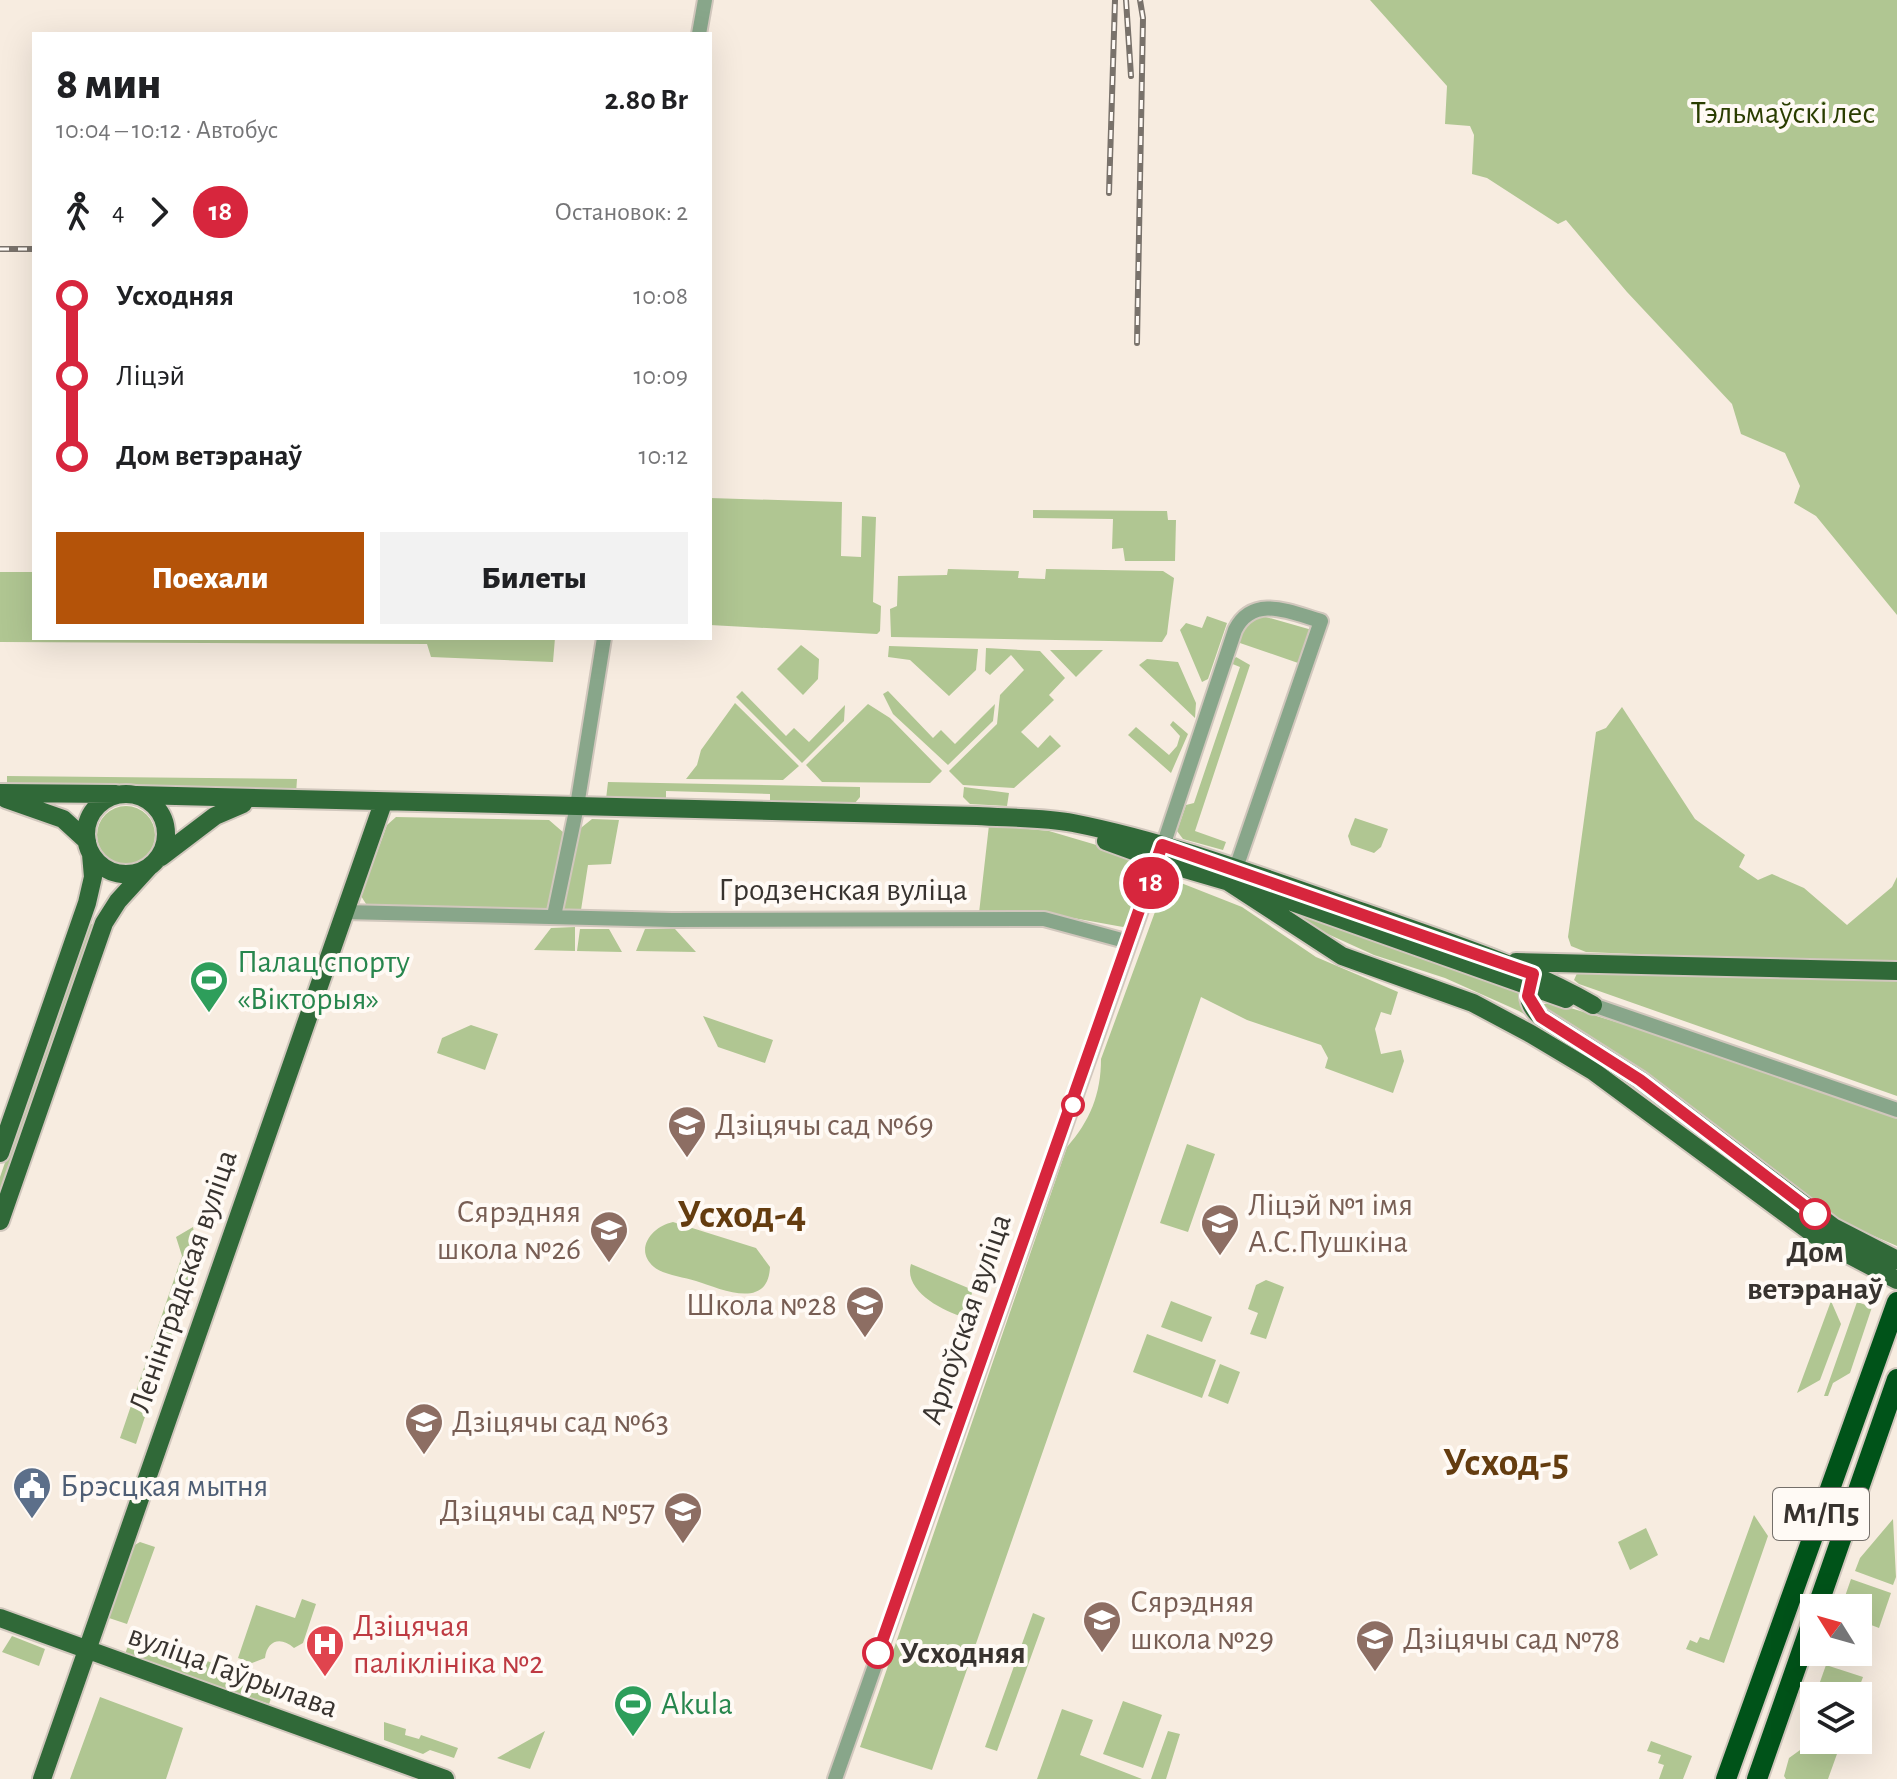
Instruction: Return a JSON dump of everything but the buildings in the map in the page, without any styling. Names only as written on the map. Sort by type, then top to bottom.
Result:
[{"type":"highway","name":"М1/П5","points":[[1730,1778],[1736,1748],[1897,1302]]},
{"type":"highway","name":"М1/П5","points":[[1822,1594],[1897,1379]]},
{"type":"highway","points":[[1757,1779],[1800,1655]]},
{"type":"highway","points":[[1736,1748],[1764,1757]]},
{"type":"main road","points":[[0,795],[129,795],[253,801],[962,815],[1038,821],[1160,853],[1502,961],[1897,971]]},
{"type":"main road","points":[[0,795],[63,819],[111,871],[137,873],[215,816],[253,801]]},
{"type":"main road","points":[[0,1153],[87,903],[93,877],[89,847],[91,815],[99,805],[129,795],[155,807],[166,826],[164,848],[118,901],[104,923],[0,1221]]},
{"type":"main road","name":"Ленінградская вуліца","points":[[42,1779],[383,803]]},
{"type":"main road","points":[[1232,875],[1593,1005]]},
{"type":"main road","points":[[1232,875],[1342,956],[1473,1003],[1593,1071],[1823,1241],[1897,1280]]},
{"type":"main road","points":[[1502,961],[1531,981]]},
{"type":"main road","points":[[1531,981],[1530,1002],[1541,1017],[1640,1080],[1833,1227],[1897,1260]]},
{"type":"main road","name":"вуліца Гаўрылава","points":[[0,1618],[445,1779]]},
{"type":"street","points":[[699,32],[705,0]]},
{"type":"street","name":"Арлоўская вуліца","points":[[835,1779],[1160,853],[1235,630],[1251,611],[1269,608],[1321,621],[1232,875]]},
{"type":"street","points":[[554,916],[577,806],[604,640]]},
{"type":"street","name":"Гродзенская вуліца","points":[[344,912],[672,920],[1044,919],[1129,942]]},
{"type":"street","points":[[1593,1005],[1897,1110]]},
{"type":"green space","name":"Тэльмаўскі лес","points":[[1370,0],[1897,0],[1897,615],[1816,516],[1794,503],[1800,486],[1785,453],[1741,434],[1732,404],[1627,292],[1566,220],[1558,224],[1487,178],[1472,174],[1474,135],[1470,126],[1445,124],[1447,86]]},
{"type":"green space","points":[[712,498],[842,502],[841,556],[861,557],[862,516],[876,517],[873,602],[881,606],[880,631],[877,634],[712,625]]},
{"type":"green space","points":[[1033,510],[1167,511],[1168,520],[1176,520],[1175,561],[1125,561],[1123,548],[1112,549],[1113,519],[1033,518]]},
{"type":"green space","points":[[948,569],[1019,571],[1018,578],[1045,579],[1046,569],[1163,571],[1174,578],[1167,634],[1162,642],[891,637],[890,609],[897,606],[898,576],[947,575]]},
{"type":"green space","points":[[0,572],[32,572],[32,640],[555,640],[553,662],[431,657],[427,644],[0,642]]},
{"type":"green space","points":[[1259,615],[1312,630],[1301,664],[1237,642],[1243,629]]},
{"type":"green space","points":[[1207,616],[1227,623],[1208,679],[1202,682],[1180,630],[1186,623],[1202,628]]},
{"type":"green space","points":[[801,645],[819,659],[818,679],[803,695],[777,669]]},
{"type":"green space","points":[[889,646],[978,649],[976,670],[949,696],[910,660],[888,657]]},
{"type":"green space","points":[[986,648],[1040,651],[1065,678],[1049,695],[1054,700],[1021,732],[1038,748],[1050,735],[1061,746],[1014,788],[963,785],[949,771],[997,724],[1000,695],[1024,670],[1011,655],[990,675],[985,671]]},
{"type":"green space","points":[[1050,650],[1103,650],[1076,677]]},
{"type":"green space","points":[[1236,657],[1250,665],[1195,831],[1226,842],[1223,850],[1183,839],[1177,831],[1186,805],[1194,803],[1240,667],[1230,663]]},
{"type":"green space","points":[[1147,659],[1178,662],[1196,703],[1195,718],[1139,665]]},
{"type":"green space","points":[[742,691],[786,736],[794,728],[809,742],[845,705],[844,721],[802,763],[736,697]]},
{"type":"green space","points":[[888,691],[933,738],[941,730],[955,744],[995,704],[993,721],[948,765],[893,714],[883,694]]},
{"type":"green space","points":[[735,703],[799,766],[783,780],[686,779],[697,765],[701,750]]},
{"type":"green space","points":[[868,704],[890,718],[942,771],[930,783],[822,782],[806,765]]},
{"type":"green space","points":[[1622,707],[1695,819],[1745,855],[1739,867],[1758,880],[1772,874],[1804,888],[1847,925],[1892,887],[1897,877],[1897,965],[1586,952],[1571,946],[1568,937],[1596,732],[1606,728]]},
{"type":"green space","points":[[1173,721],[1188,734],[1171,773],[1128,735],[1136,727],[1169,755],[1177,746],[1180,736],[1170,725]]},
{"type":"green space","points":[[7,776],[297,779],[296,794],[7,788]]},
{"type":"green space","points":[[608,782],[860,787],[860,797],[855,803],[770,802],[770,794],[666,791],[666,800],[606,799]]},
{"type":"green space","points":[[964,787],[1009,793],[1007,806],[970,804],[963,797]]},
{"type":"green space","points":[[126,806],[137,808],[146,815],[153,824],[153,846],[146,855],[137,862],[126,864],[115,862],[106,855],[99,846],[97,835],[99,824],[106,815],[115,808]]},
{"type":"green space","points":[[396,817],[549,820],[564,833],[550,911],[368,907],[361,896],[387,825]]},
{"type":"green space","points":[[1355,818],[1388,829],[1381,847],[1374,853],[1351,845],[1348,836]]},
{"type":"green space","points":[[592,819],[619,820],[611,864],[588,865],[581,910],[561,911],[577,831]]},
{"type":"green space","points":[[989,825],[1049,831],[1144,859],[1147,867],[1131,920],[1123,927],[1040,912],[979,913]]},
{"type":"green space","points":[[1176,881],[1242,907],[1316,957],[1398,992],[1391,1015],[1381,1012],[1375,1029],[1381,1054],[1401,1050],[1404,1061],[1393,1093],[1325,1068],[1328,1058],[1321,1045],[1247,1020],[1201,997],[932,1770],[860,1747],[1067,1147],[1093,1106],[1101,1059],[1166,882]]},
{"type":"green space","points":[[1266,893],[1518,983],[1600,1060],[1519,1011],[1445,978],[1374,955],[1321,931]]},
{"type":"green space","points":[[88,923],[97,926],[0,1199],[0,1177]]},
{"type":"green space","points":[[575,927],[575,951],[534,950],[551,928]]},
{"type":"green space","points":[[580,929],[609,929],[622,952],[577,951]]},
{"type":"green space","points":[[645,929],[675,929],[696,952],[636,951]]},
{"type":"green space","points":[[1578,971],[1897,976],[1897,1096],[1579,984],[1574,980]]},
{"type":"green space","points":[[1551,1002],[1743,1061],[1897,1115],[1897,1246],[1839,1221],[1543,1010],[1542,1005]]},
{"type":"green space","points":[[703,1016],[773,1040],[765,1063],[718,1047]]},
{"type":"green space","points":[[471,1025],[498,1034],[485,1070],[437,1053],[442,1038]]},
{"type":"green space","points":[[1187,1144],[1215,1154],[1188,1232],[1160,1223]]},
{"type":"green space","points":[[673,1222],[756,1248],[770,1267],[767,1281],[761,1289],[742,1294],[658,1270],[645,1253],[648,1239],[659,1228]]},
{"type":"green space","points":[[193,1227],[198,1256],[136,1444],[120,1438],[182,1256],[176,1237]]},
{"type":"green space","points":[[911,1264],[973,1290],[964,1317],[945,1310],[918,1291],[910,1273]]},
{"type":"green space","points":[[1266,1280],[1284,1287],[1266,1339],[1250,1334],[1258,1313],[1248,1309],[1256,1285]]},
{"type":"green space","points":[[1171,1301],[1212,1317],[1202,1342],[1161,1327]]},
{"type":"green space","points":[[1831,1301],[1841,1324],[1820,1380],[1797,1393]]},
{"type":"green space","points":[[1857,1302],[1872,1307],[1850,1373],[1833,1383],[1828,1396],[1824,1396]]},
{"type":"green space","points":[[1147,1334],[1216,1360],[1202,1398],[1133,1372]]},
{"type":"green space","points":[[1220,1364],[1240,1372],[1228,1404],[1208,1396]]},
{"type":"green space","points":[[1754,1515],[1768,1536],[1724,1663],[1686,1649],[1690,1640],[1697,1643],[1700,1637],[1709,1640]]},
{"type":"green space","points":[[1893,1519],[1896,1577],[1893,1585],[1855,1571],[1860,1558]]},
{"type":"green space","points":[[1646,1528],[1658,1555],[1630,1570],[1618,1542]]},
{"type":"green space","points":[[140,1542],[155,1547],[127,1624],[109,1618],[133,1546]]},
{"type":"green space","points":[[1851,1579],[1891,1593],[1879,1628],[1872,1625],[1872,1594],[1846,1594]]},
{"type":"green space","points":[[302,1599],[316,1604],[303,1643],[294,1648],[284,1642],[275,1642],[269,1647],[265,1658],[252,1663],[238,1658],[256,1605],[295,1618]]},
{"type":"green space","points":[[1033,1613],[1045,1618],[997,1751],[985,1747]]},
{"type":"green space","points":[[132,1635],[276,1685],[269,1704],[125,1654]]},
{"type":"green space","points":[[12,1636],[45,1649],[39,1666],[2,1652]]},
{"type":"green space","points":[[1826,1666],[1863,1677],[1861,1682],[1820,1682]]},
{"type":"green space","points":[[100,1697],[183,1728],[166,1779],[70,1779]]},
{"type":"green space","points":[[1123,1701],[1162,1715],[1143,1768],[1103,1754]]},
{"type":"green space","points":[[1062,1709],[1093,1720],[1080,1755],[1142,1779],[1037,1779]]},
{"type":"green space","points":[[384,1722],[406,1729],[405,1735],[419,1739],[421,1735],[458,1748],[454,1758],[430,1750],[423,1754],[384,1740]]},
{"type":"green space","points":[[545,1731],[530,1769],[497,1758]]},
{"type":"green space","points":[[1168,1731],[1180,1734],[1166,1779],[1151,1779]]},
{"type":"green space","points":[[1651,1741],[1692,1756],[1683,1779],[1659,1779],[1664,1765],[1658,1763],[1661,1755],[1647,1751]]},
{"type":"green space","points":[[1800,1750],[1800,1754],[1837,1754],[1828,1779],[1786,1779],[1784,1776],[1789,1758]]},
{"type":"railway","points":[[1109,193],[1115,0]]},
{"type":"railway","points":[[1126,0],[1131,76]]},
{"type":"railway","points":[[1137,343],[1143,18],[1140,0]]},
{"type":"railway","points":[[0,249],[32,249]]},
{"type":"bus line","name":"18","points":[[878,1653],[1162,845],[1236,868],[1533,974],[1528,996],[1536,1013],[1640,1080],[1815,1214]]},
{"type":"place","name":"Палац спорту «Вікторыя»","points":[[209,1014]]},
{"type":"place","name":"Дзіцячы сад №69","points":[[687,1159]]},
{"type":"place","name":"Дом ветэранаў","points":[[1815,1214]]},
{"type":"place","name":"Ліцэй №1 імя А.С.Пушкіна","points":[[1220,1257]]},
{"type":"place","name":"Сярэдняя школа №26","points":[[609,1264]]},
{"type":"place","name":"Школа №28","points":[[865,1339]]},
{"type":"place","name":"Дзіцячы сад №63","points":[[424,1456]]},
{"type":"place","name":"Брэсцкая мытня","points":[[32,1520]]},
{"type":"place","name":"Дзіцячы сад №57","points":[[683,1545]]},
{"type":"place","name":"Усходняя","points":[[878,1653]]},
{"type":"place","name":"Сярэдняя школа №29","points":[[1102,1654]]},
{"type":"place","name":"Дзіцячы сад №78","points":[[1375,1673]]},
{"type":"place","name":"Дзіцячая паліклініка №2","points":[[325,1678]]},
{"type":"place","name":"Akula","points":[[633,1738]]},
{"type":"district","name":"Усход-4","points":[[742,1215]]},
{"type":"district","name":"Усход-5","points":[[1506,1463]]}]
